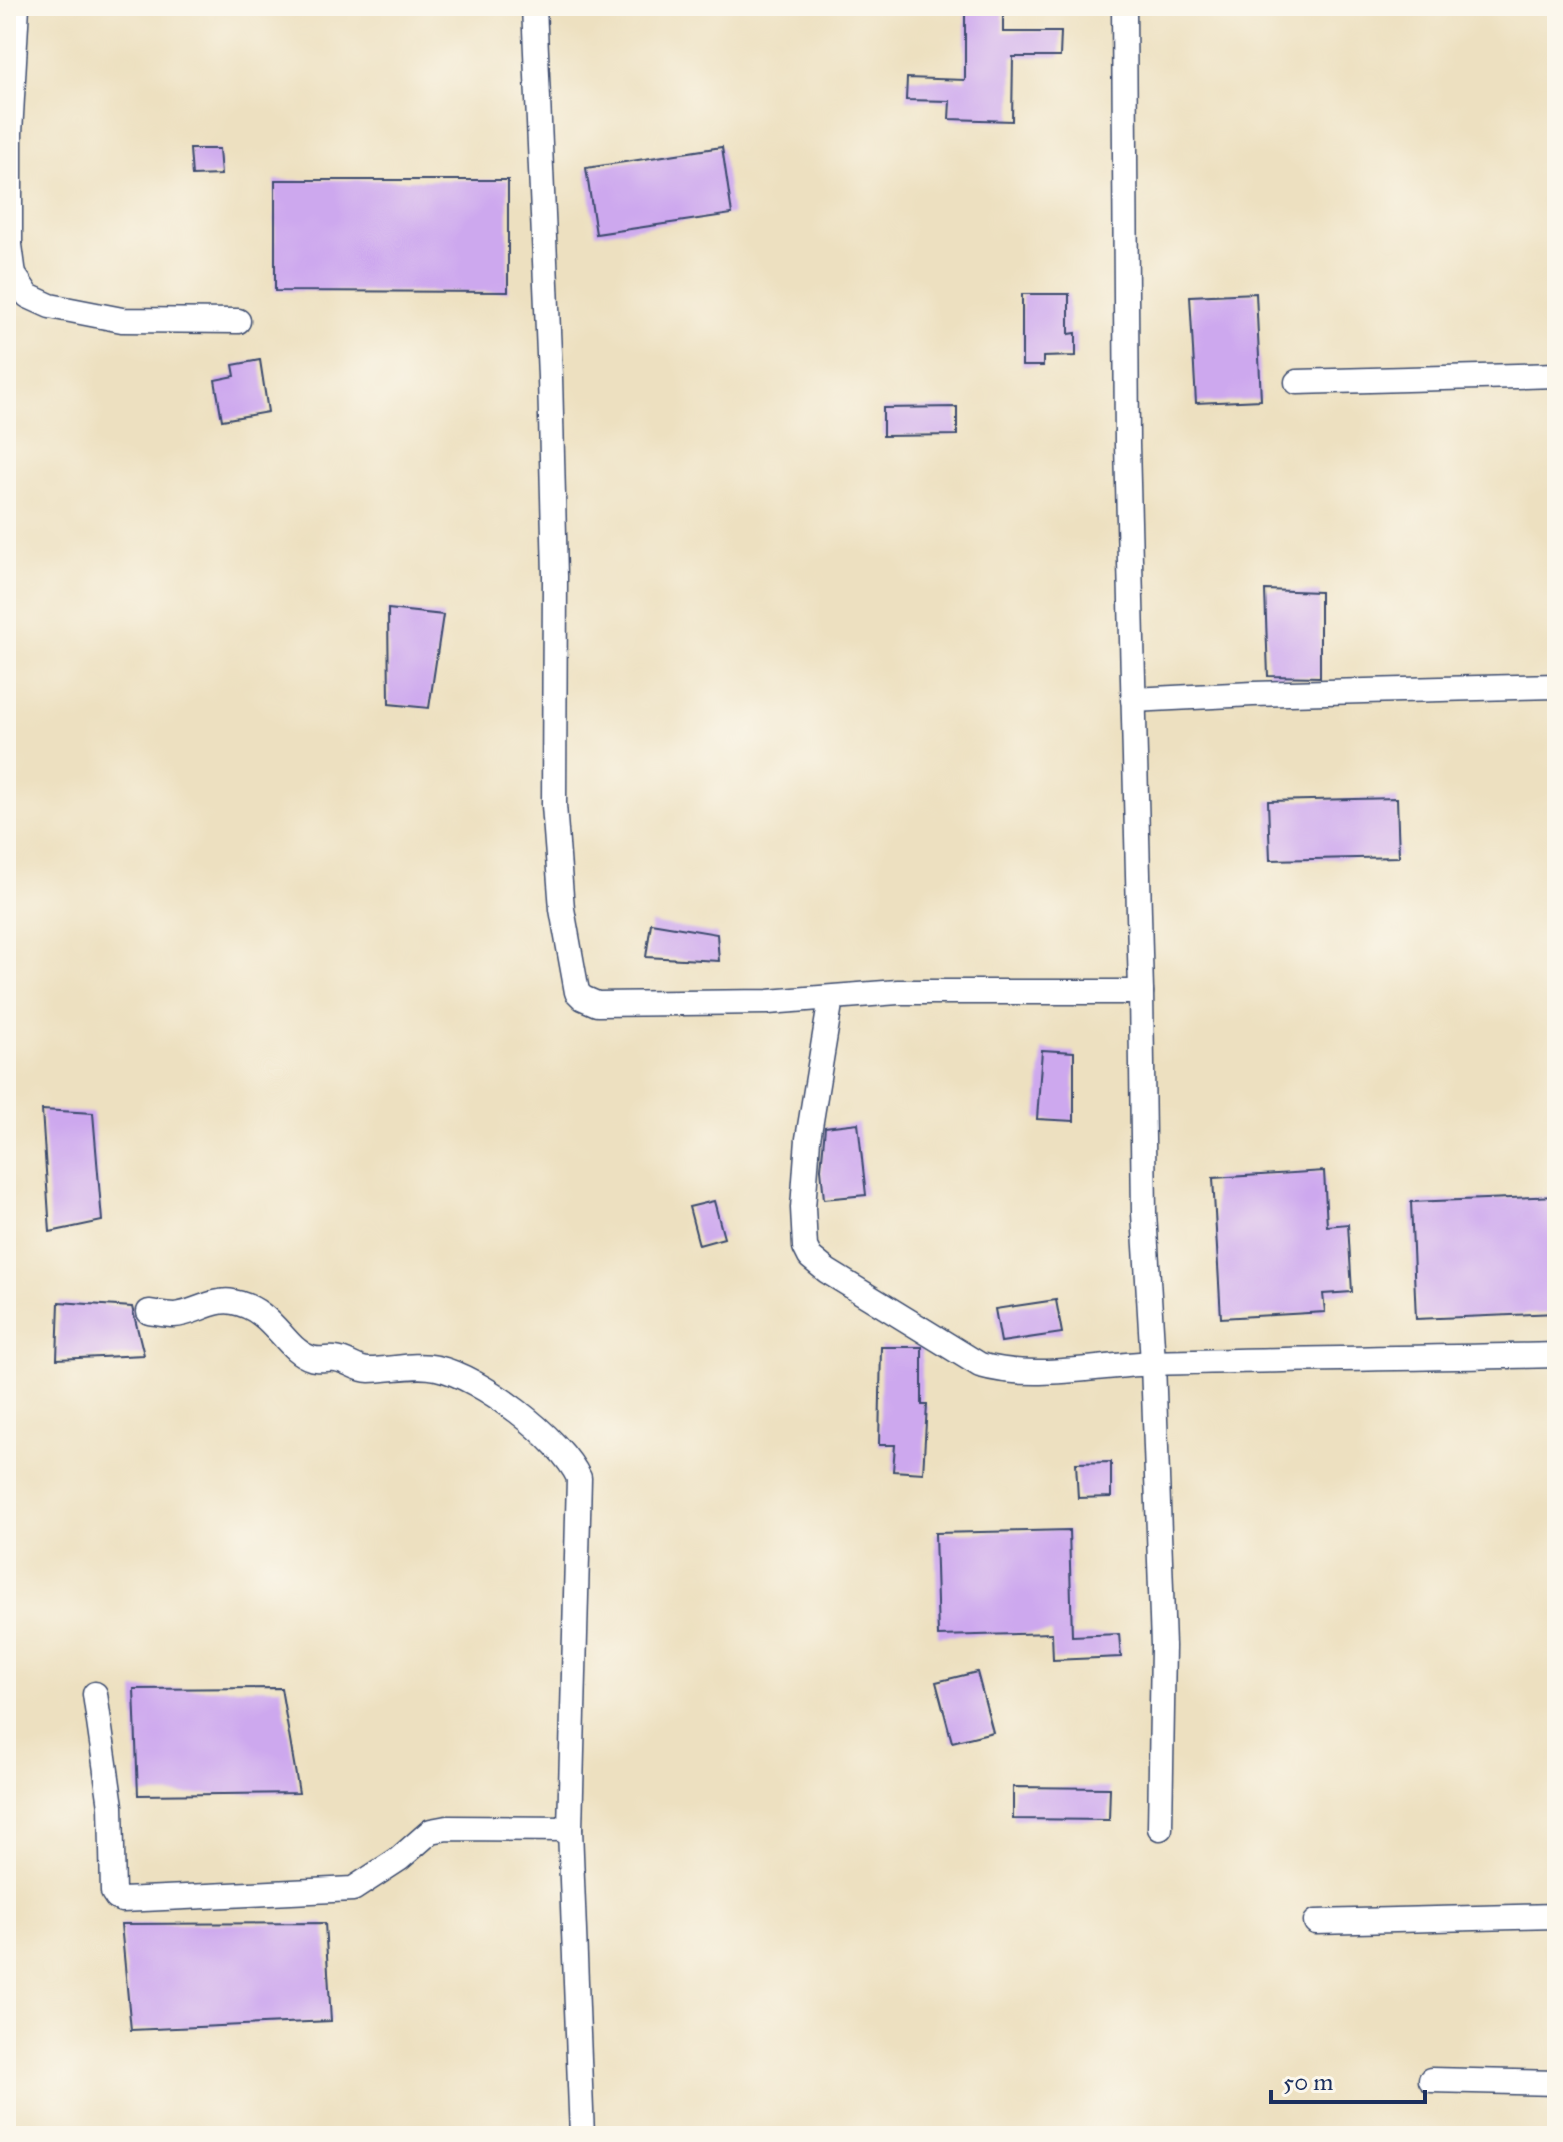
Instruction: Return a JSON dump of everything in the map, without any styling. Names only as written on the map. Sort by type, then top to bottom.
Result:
[{"type":"street","points":[[17,6],[10,133],[10,245],[14,275],[28,296],[50,306],[122,320],[238,321]]},
{"type":"street","points":[[534,6],[555,576],[554,805],[562,909],[577,992],[597,1004],[768,1002],[898,992],[1141,992]]},
{"type":"street","points":[[1124,6],[1127,444],[1144,1213],[1153,1363],[1163,1646],[1160,1828]]},
{"type":"street","points":[[1297,382],[1557,375]]},
{"type":"street","points":[[1133,700],[1557,686]]},
{"type":"street","points":[[831,998],[808,1139],[803,1208],[805,1247],[810,1257],[827,1271],[980,1365],[999,1370],[1044,1371],[1153,1363],[1557,1355]]},
{"type":"street","points":[[149,1312],[173,1315],[218,1303],[235,1302],[273,1322],[297,1350],[310,1358],[340,1360],[366,1370],[436,1367],[494,1395],[554,1442],[572,1463],[579,1478],[570,1829],[582,2136]]},
{"type":"street","points":[[95,1694],[111,1806],[113,1892],[122,1900],[353,1889],[399,1859],[431,1831],[447,1828],[570,1829]]},
{"type":"street","points":[[1316,1922],[1557,1916]]},
{"type":"street","points":[[1431,2080],[1557,2083]]},
{"type":"building","points":[[965,6],[1003,6],[1003,32],[1061,32],[1060,57],[1013,57],[1012,121],[949,119],[950,101],[906,100],[907,78],[965,80]]},
{"type":"building","points":[[722,147],[732,214],[596,234],[586,168]]},
{"type":"building","points":[[190,149],[219,149],[221,175],[192,176]]},
{"type":"building","points":[[275,180],[508,180],[508,292],[275,291]]},
{"type":"building","points":[[1256,293],[1261,400],[1196,403],[1190,296]]},
{"type":"building","points":[[1022,294],[1069,294],[1069,334],[1076,333],[1076,356],[1043,357],[1043,366],[1022,366]]},
{"type":"building","points":[[260,360],[268,412],[222,420],[215,380],[235,376],[233,365]]},
{"type":"building","points":[[957,407],[957,435],[883,436],[883,408]]},
{"type":"building","points":[[1265,590],[1320,592],[1320,677],[1268,676]]},
{"type":"building","points":[[388,609],[443,615],[429,708],[389,704]]},
{"type":"building","points":[[1397,798],[1399,857],[1270,860],[1268,801]]},
{"type":"building","points":[[651,923],[717,934],[719,961],[646,957]]},
{"type":"building","points":[[1042,1050],[1074,1052],[1074,1121],[1037,1119]]},
{"type":"building","points":[[42,1110],[93,1113],[102,1221],[50,1232]]},
{"type":"building","points":[[858,1123],[866,1195],[824,1199],[821,1169],[825,1127]]},
{"type":"building","points":[[1324,1171],[1327,1226],[1348,1224],[1352,1292],[1323,1294],[1325,1312],[1221,1318],[1213,1178]]},
{"type":"building","points":[[1557,1196],[1557,1313],[1416,1319],[1411,1202]]},
{"type":"building","points":[[714,1201],[724,1238],[699,1245],[689,1207]]},
{"type":"building","points":[[1056,1300],[1062,1333],[1001,1342],[995,1309]]},
{"type":"building","points":[[59,1302],[132,1307],[144,1355],[57,1359]]},
{"type":"building","points":[[881,1347],[922,1347],[922,1405],[927,1405],[923,1473],[893,1471],[895,1445],[879,1445]]},
{"type":"building","points":[[1111,1462],[1111,1497],[1078,1498],[1076,1463]]},
{"type":"building","points":[[1069,1530],[1072,1636],[1119,1634],[1121,1657],[1053,1660],[1052,1633],[938,1636],[935,1533]]},
{"type":"building","points":[[977,1672],[993,1732],[952,1742],[936,1682]]},
{"type":"building","points":[[281,1688],[299,1793],[138,1795],[134,1689]]},
{"type":"building","points":[[1013,1787],[1110,1788],[1109,1820],[1013,1819]]},
{"type":"building","points":[[325,1923],[331,2021],[131,2030],[121,1924]]}]
